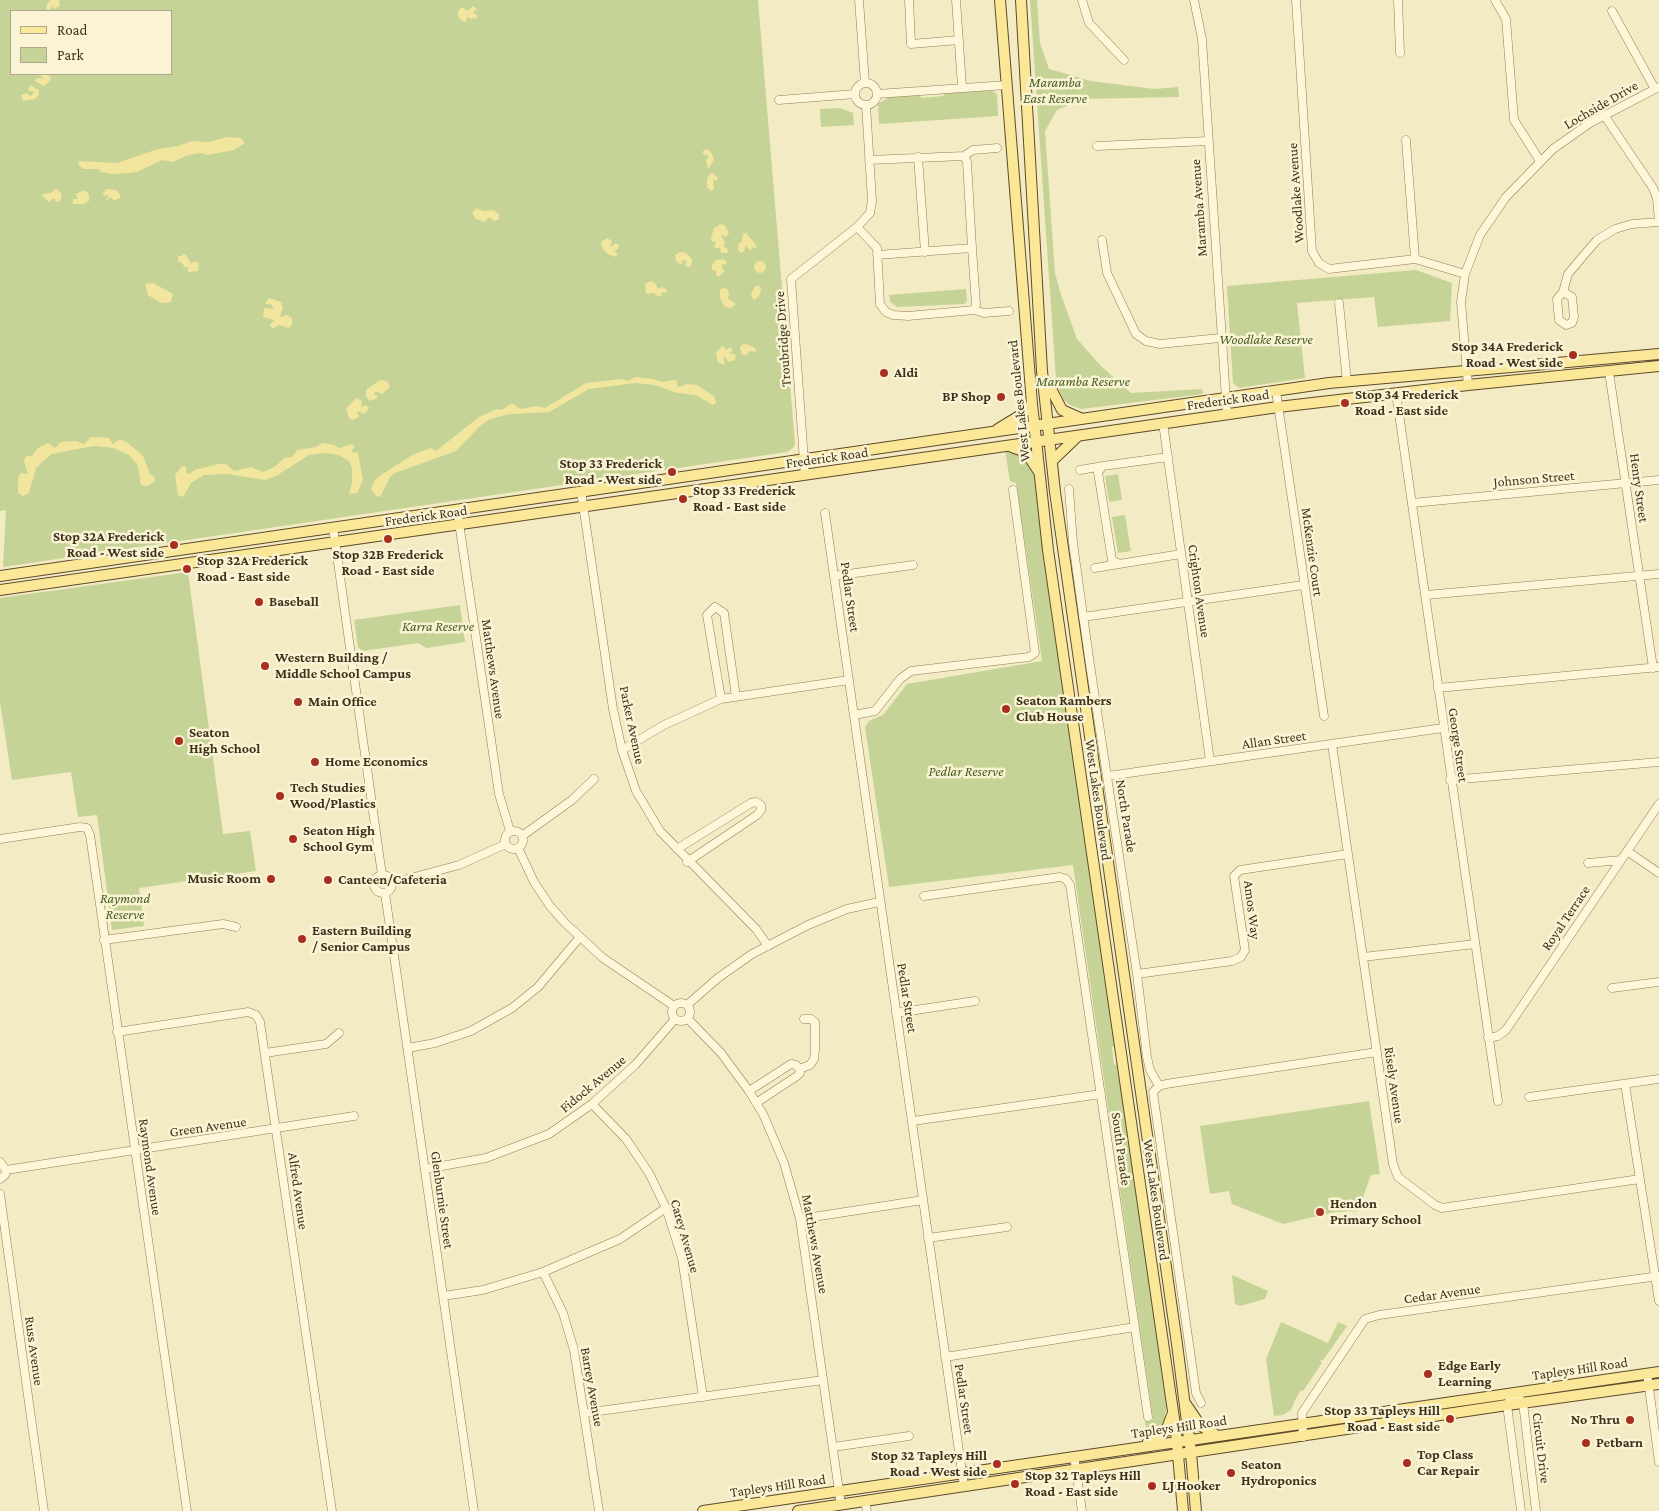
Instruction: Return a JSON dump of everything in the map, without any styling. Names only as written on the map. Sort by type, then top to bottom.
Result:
[{"type":"main road","name":"West Lakes Boulevard","points":[[1000,0],[1032,404],[1051,569],[1179,1455],[1183,1511]]},
{"type":"main road","name":"West Lakes Boulevard","points":[[1021,0],[1042,371],[1055,492],[1177,1344],[1190,1439],[1196,1511]]},
{"type":"main road","name":"Frederick Road","points":[[0,576],[1276,391],[1467,370],[1659,354]]},
{"type":"main road","name":"Frederick Road","points":[[1,588],[460,526],[1278,407],[1468,385],[1659,366]]},
{"type":"main road","points":[[1042,371],[1053,396],[1062,410],[1080,419]]},
{"type":"main road","points":[[995,431],[1021,415],[1032,404]]},
{"type":"main road","points":[[1052,461],[1065,446],[1079,436]]},
{"type":"main road","points":[[1010,446],[1026,452],[1041,475]]},
{"type":"main road","name":"Tapleys Hill Road","points":[[703,1511],[729,1509],[1138,1446],[1659,1372]]},
{"type":"main road","name":"Tapleys Hill Road","points":[[798,1511],[841,1505],[866,1506],[964,1486],[1303,1437],[1507,1405],[1654,1385]]},
{"type":"main road","points":[[1184,1402],[1200,1425],[1216,1435]]},
{"type":"main road","points":[[1138,1446],[1156,1439],[1166,1431],[1173,1413]]},
{"type":"street","points":[[860,0],[865,83]]},
{"type":"street","points":[[909,0],[911,44],[959,40]]},
{"type":"street","points":[[956,0],[962,87]]},
{"type":"street","points":[[1082,0],[1089,22],[1124,60]]},
{"type":"street","name":"Maramba Avenue","points":[[1194,0],[1202,39],[1220,338],[1227,414]]},
{"type":"street","name":"Woodlake Avenue","points":[[1296,0],[1312,250],[1319,263],[1329,269],[1415,259],[1465,274]]},
{"type":"street","points":[[1398,0],[1400,53]]},
{"type":"street","points":[[1495,0],[1506,19],[1514,120],[1540,161]]},
{"type":"street","points":[[1612,10],[1657,88]]},
{"type":"street","points":[[865,83],[872,84],[877,94],[875,101],[866,105],[859,103],[855,94],[859,85],[865,83]]},
{"type":"street","points":[[877,94],[1007,85]]},
{"type":"street","name":"Lochside Drive","points":[[1468,385],[1461,302],[1465,274],[1480,235],[1506,197],[1540,161],[1590,123],[1657,88]]},
{"type":"street","points":[[779,100],[855,94]]},
{"type":"street","name":"Troubridge Drive","points":[[804,458],[791,279],[868,217],[871,209],[866,105]]},
{"type":"street","points":[[1563,292],[1568,274],[1598,240],[1615,229],[1632,224],[1659,222],[1657,198],[1653,188],[1604,115]]},
{"type":"street","points":[[1406,140],[1415,259]]},
{"type":"street","points":[[1097,146],[1208,141]]},
{"type":"street","points":[[869,160],[964,156],[973,150],[997,148]]},
{"type":"street","points":[[964,156],[967,162],[976,305],[974,310]]},
{"type":"street","points":[[918,157],[925,252]]},
{"type":"street","points":[[857,227],[874,245],[877,255],[880,304],[886,312],[893,315],[908,316],[974,310],[984,313],[1009,312]]},
{"type":"street","points":[[1102,240],[1107,273],[1136,334],[1146,341],[1160,344],[1220,338]]},
{"type":"street","points":[[877,255],[972,248]]},
{"type":"street","points":[[1339,303],[1346,382]]},
{"type":"street","name":"Henry Street","points":[[1609,372],[1639,576],[1656,668]]},
{"type":"street","name":"McKenzie Court","points":[[1276,391],[1324,716]]},
{"type":"street","name":"George Street","points":[[1396,393],[1426,595],[1450,780],[1498,1101]]},
{"type":"street","name":"Crighton Avenue","points":[[1163,423],[1210,762]]},
{"type":"street","points":[[1080,470],[1168,457]]},
{"type":"street","points":[[804,458],[805,475]]},
{"type":"street","points":[[1103,466],[1098,472],[1112,560],[1119,564]]},
{"type":"street","name":"Johnson Street","points":[[1412,503],[1659,480]]},
{"type":"street","name":"North Parade","points":[[1069,489],[1083,617],[1150,1070],[1158,1086],[1153,1092],[1157,1123],[1196,1393],[1201,1403]]},
{"type":"street","points":[[854,715],[875,711],[900,679],[911,671],[1029,657],[1035,653],[1013,490]]},
{"type":"street","name":"Parker Avenue","points":[[581,491],[622,750],[636,791],[648,814],[687,862],[756,930],[768,946]]},
{"type":"street","points":[[1055,492],[1071,508]]},
{"type":"street","name":"Matthews Avenue","points":[[458,509],[499,794],[510,832]]},
{"type":"street","name":"Pedlar Street","points":[[825,514],[964,1486]]},
{"type":"street","points":[[333,527],[382,875]]},
{"type":"street","points":[[1095,568],[1181,554]]},
{"type":"street","points":[[834,576],[913,565]]},
{"type":"street","points":[[1426,595],[1659,574]]},
{"type":"street","points":[[1083,617],[1304,584]]},
{"type":"street","points":[[721,699],[707,615],[715,607],[724,613],[736,696]]},
{"type":"street","points":[[1438,688],[1656,668]]},
{"type":"street","points":[[622,750],[664,726],[721,699],[849,680]]},
{"type":"street","name":"Allan Street","points":[[1108,776],[1443,728]]},
{"type":"street","name":"Risely Avenue","points":[[1332,744],[1395,1171],[1398,1177],[1438,1207],[1640,1179]]},
{"type":"street","points":[[1450,780],[1659,762]]},
{"type":"street","points":[[522,836],[572,800],[594,778]]},
{"type":"street","points":[[677,849],[751,803],[756,802],[761,805],[761,810],[757,815],[687,862]]},
{"type":"street","name":"Royal Terrace","points":[[1488,1038],[1498,1036],[1506,1030],[1659,804]]},
{"type":"street","name":"Raymond Avenue","points":[[0,839],[80,827],[87,828],[90,835],[134,1150],[188,1511]]},
{"type":"street","points":[[516,831],[522,836],[522,844],[518,848],[512,849],[506,844],[505,838],[510,832],[516,831]]},
{"type":"street","points":[[392,883],[459,865],[506,844]]},
{"type":"street","points":[[518,848],[534,882],[550,906],[580,938],[603,958],[674,1006]]},
{"type":"street","points":[[1627,851],[1659,873]]},
{"type":"street","name":"Amos Way","points":[[1137,974],[1232,961],[1242,957],[1245,950],[1234,876],[1240,870],[1348,854]]},
{"type":"street","points":[[1588,863],[1621,860]]},
{"type":"street","points":[[382,875],[388,876],[392,883],[391,889],[385,893],[377,891],[374,886],[377,877],[382,875]]},
{"type":"street","name":"South Parade","points":[[924,896],[1060,877],[1066,879],[1070,885],[1148,1418]]},
{"type":"street","name":"Glenburnie Street","points":[[385,893],[474,1511]]},
{"type":"street","points":[[687,1005],[718,978],[768,946],[808,924],[847,909],[879,902]]},
{"type":"street","points":[[104,940],[223,924],[236,927]]},
{"type":"street","points":[[408,1048],[435,1043],[471,1031],[512,1008],[538,987],[580,938]]},
{"type":"street","points":[[1363,957],[1475,944]]},
{"type":"street","points":[[1612,988],[1659,982]]},
{"type":"street","points":[[896,1013],[975,1001]]},
{"type":"street","points":[[680,1003],[687,1005],[690,1012],[688,1019],[683,1021],[675,1019],[672,1013],[674,1006],[680,1003]]},
{"type":"street","name":"Alfred Avenue","points":[[117,1032],[248,1012],[256,1015],[260,1022],[332,1511]]},
{"type":"street","name":"Fidock Avenue","points":[[425,1169],[486,1158],[549,1134],[592,1104],[636,1064],[675,1019]]},
{"type":"street","name":"Matthews Avenue","points":[[688,1019],[721,1053],[749,1090],[784,1163],[800,1219],[841,1505]]},
{"type":"street","points":[[799,1069],[810,1065],[814,1059],[815,1050],[815,1022],[811,1019],[804,1019]]},
{"type":"street","points":[[265,1053],[326,1044],[339,1033]]},
{"type":"street","points":[[1158,1086],[1377,1052]]},
{"type":"street","points":[[749,1090],[791,1064],[796,1065],[799,1069],[800,1073],[797,1076],[756,1103]]},
{"type":"street","points":[[1529,1097],[1659,1078]]},
{"type":"street","points":[[1625,1084],[1657,1276],[1659,1301]]},
{"type":"street","points":[[912,1121],[1101,1094]]},
{"type":"street","name":"Carey Avenue","points":[[592,1104],[626,1139],[649,1173],[666,1208],[682,1258],[703,1397]]},
{"type":"street","name":"Green Avenue","points":[[6,1170],[354,1116]]},
{"type":"street","points":[[1147,1135],[1157,1123]]},
{"type":"street","points":[[0,1162],[6,1170],[0,1179]]},
{"type":"street","name":"Russ Avenue","points":[[0,1194],[44,1511]]},
{"type":"street","points":[[800,1219],[923,1200]]},
{"type":"street","points":[[443,1296],[483,1290],[544,1272],[620,1239],[666,1208]]},
{"type":"street","points":[[928,1238],[1007,1227]]},
{"type":"street","name":"Barrey Avenue","points":[[544,1272],[563,1313],[574,1350],[599,1511]]},
{"type":"street","name":"Cedar Avenue","points":[[1301,1423],[1302,1413],[1365,1319],[1379,1315],[1657,1276]]},
{"type":"street","points":[[945,1357],[1135,1327]]},
{"type":"street","points":[[1177,1344],[1188,1335]]},
{"type":"street","points":[[1647,1373],[1654,1385],[1659,1462]]},
{"type":"street","points":[[584,1414],[823,1380]]},
{"type":"street","points":[[1507,1405],[1514,1393]]},
{"type":"street","name":"Circuit Drive","points":[[1514,1393],[1523,1403],[1534,1511]]},
{"type":"street","name":"Circuit Drive","points":[[1507,1405],[1521,1511]]},
{"type":"street","points":[[1301,1423],[1303,1437]]},
{"type":"street","points":[[833,1448],[909,1436]]},
{"type":"street","points":[[1074,1456],[1082,1511]]},
{"type":"green space","points":[[0,0],[758,0],[795,444],[787,452],[3,567],[6,510],[0,511]]},
{"type":"green space","points":[[1030,0],[1037,0],[1040,43],[1049,69],[1091,81],[1154,89],[1178,87],[1179,97],[1082,99],[1057,110],[1045,131],[1055,273],[1077,339],[1101,366],[1131,393],[1202,389],[1203,394],[1081,409],[1070,405],[1064,400],[1060,392],[1056,379]]},
{"type":"green space","points":[[990,90],[997,94],[998,116],[879,124],[878,104],[889,97],[918,95],[922,98],[943,96],[945,93]]},
{"type":"green space","points":[[840,108],[853,113],[854,125],[821,127],[820,109]]},
{"type":"green space","name":"Woodlake Reserve","points":[[1416,270],[1452,283],[1450,321],[1378,327],[1374,297],[1297,303],[1305,378],[1239,388],[1233,383],[1227,286]]},
{"type":"green space","points":[[966,289],[967,301],[964,304],[897,307],[890,302],[889,295]]},
{"type":"green space","name":"Pedlar Reserve","points":[[1005,450],[1021,453],[1031,465],[1035,477],[1115,1046],[1112,1047],[1114,1065],[1118,1064],[1167,1404],[1163,1426],[1147,1436],[1145,1421],[1153,1419],[1073,865],[889,887],[865,727],[869,721],[883,715],[907,684],[1042,661],[1016,483],[1010,481]]},
{"type":"green space","points":[[1118,474],[1122,500],[1109,502],[1105,476]]},
{"type":"green space","points":[[1125,515],[1131,551],[1118,553],[1112,517]]},
{"type":"green space","name":"Raymond Reserve","points":[[188,572],[223,834],[250,831],[256,871],[139,888],[144,926],[112,930],[97,815],[78,817],[71,772],[12,780],[0,702],[0,598]]},
{"type":"green space","name":"Karra Reserve","points":[[460,605],[465,642],[426,648],[418,643],[363,651],[358,647],[354,620]]},
{"type":"green space","points":[[1369,1101],[1380,1174],[1371,1175],[1358,1211],[1335,1212],[1283,1224],[1232,1204],[1229,1191],[1210,1194],[1200,1126]]},
{"type":"green space","points":[[1232,1275],[1268,1291],[1265,1299],[1240,1306],[1235,1304]]},
{"type":"green space","points":[[1281,1322],[1328,1343],[1338,1322],[1347,1326],[1324,1359],[1320,1361],[1322,1363],[1303,1391],[1301,1390],[1291,1410],[1283,1415],[1274,1416],[1266,1359]]},
{"type":"sand","points":[[51,0],[59,0],[60,6],[54,9],[52,5],[50,10],[46,10],[47,4]]},
{"type":"sand","points":[[473,6],[477,9],[473,13],[477,15],[477,18],[471,19],[467,17],[466,22],[462,21],[458,16],[458,11],[462,7],[467,11]]},
{"type":"sand","points":[[41,75],[49,75],[51,78],[44,86],[35,81],[36,78],[44,79]]},
{"type":"sand","points":[[30,85],[39,90],[39,95],[35,99],[23,101],[21,95],[26,93],[31,96],[34,92],[28,90]]},
{"type":"sand","points":[[228,137],[241,138],[245,143],[234,150],[208,155],[201,153],[188,155],[173,162],[162,160],[137,172],[112,174],[101,172],[99,169],[83,169],[78,164],[79,161],[117,163],[158,149],[178,146],[192,141],[209,142]]},
{"type":"sand","points":[[707,149],[711,152],[714,160],[708,169],[706,160],[709,156],[703,154],[703,151]]},
{"type":"sand","points":[[712,172],[718,178],[716,181],[713,179],[714,189],[711,191],[707,187],[707,178]]},
{"type":"sand","points":[[56,188],[62,194],[60,201],[56,202],[54,198],[49,202],[43,197],[43,194],[51,193]]},
{"type":"sand","points":[[106,189],[116,190],[120,194],[120,198],[113,201],[112,197],[105,201],[109,195],[104,196],[103,193]]},
{"type":"sand","points":[[84,190],[89,194],[89,201],[83,204],[73,204],[73,199],[78,199],[76,194]]},
{"type":"sand","points":[[476,208],[484,211],[493,210],[499,214],[499,219],[494,221],[489,217],[485,222],[476,219],[472,213]]},
{"type":"sand","points":[[721,224],[725,226],[729,233],[726,237],[721,235],[725,243],[724,246],[728,250],[727,253],[721,253],[720,247],[716,249],[714,246],[716,241],[712,242],[711,239],[714,228]]},
{"type":"sand","points":[[746,233],[757,246],[755,249],[753,247],[750,251],[746,245],[741,253],[738,250],[738,245],[742,241],[743,234]]},
{"type":"sand","points":[[607,238],[612,241],[610,248],[616,243],[619,245],[618,249],[614,251],[618,254],[616,257],[608,254],[602,248],[601,242]]},
{"type":"sand","points":[[680,252],[686,253],[692,259],[691,267],[685,266],[687,261],[682,260],[683,263],[680,264],[676,261],[675,255]]},
{"type":"sand","points":[[186,255],[191,264],[194,261],[199,263],[198,271],[188,272],[188,267],[184,267],[178,261],[178,256]]},
{"type":"sand","points":[[724,259],[727,263],[725,265],[722,264],[722,268],[725,271],[719,277],[716,275],[716,271],[712,270],[712,265],[716,260]]},
{"type":"sand","points":[[758,261],[762,261],[766,267],[762,273],[758,273],[754,269],[754,265]]},
{"type":"sand","points":[[651,281],[655,283],[658,289],[662,287],[666,289],[667,293],[661,292],[662,295],[659,297],[653,293],[646,294],[645,284]]},
{"type":"sand","points":[[153,283],[173,294],[171,302],[161,303],[148,295],[145,284]]},
{"type":"sand","points":[[755,286],[760,286],[761,291],[754,300],[751,295]]},
{"type":"sand","points":[[726,288],[729,292],[728,299],[736,304],[731,308],[725,307],[720,298],[720,289]]},
{"type":"sand","points":[[269,298],[281,302],[283,307],[280,317],[287,315],[292,318],[292,324],[289,328],[279,325],[273,329],[270,325],[274,320],[263,317],[264,308],[274,309],[271,304],[265,304]]},
{"type":"sand","points":[[744,343],[755,348],[756,352],[750,351],[747,355],[742,355],[740,347]]},
{"type":"sand","points":[[722,346],[725,347],[725,350],[731,347],[732,351],[729,353],[736,355],[735,360],[729,362],[723,356],[725,364],[718,363],[716,353]]},
{"type":"sand","points":[[636,377],[662,382],[674,380],[677,381],[677,386],[680,387],[686,384],[697,385],[714,396],[716,403],[713,405],[696,395],[678,393],[654,385],[635,383],[589,389],[549,412],[510,414],[490,419],[480,426],[456,451],[395,473],[390,477],[380,497],[376,496],[371,489],[375,480],[381,475],[414,454],[431,448],[436,451],[479,417],[497,409],[502,410],[512,403],[520,409],[537,406],[545,408],[586,383],[623,379],[627,381]]},
{"type":"sand","points":[[380,380],[387,381],[390,387],[382,394],[376,391],[374,394],[378,396],[376,399],[369,401],[366,396],[366,390]]},
{"type":"sand","points":[[356,398],[362,401],[361,407],[366,405],[369,408],[365,414],[357,411],[359,417],[353,420],[349,418],[346,409]]},
{"type":"sand","points":[[91,437],[109,438],[113,444],[120,439],[128,443],[143,456],[150,474],[155,478],[154,482],[147,486],[141,485],[138,466],[129,455],[114,448],[94,446],[51,454],[36,468],[29,493],[23,496],[18,493],[18,479],[21,473],[28,474],[24,461],[26,456],[32,456],[38,448],[48,443],[55,448],[61,442],[76,441],[84,444]]},
{"type":"sand","points":[[322,443],[339,448],[352,444],[355,446],[351,452],[358,453],[363,480],[357,493],[349,494],[352,483],[352,468],[349,461],[339,455],[326,453],[309,455],[276,476],[265,480],[227,474],[204,475],[191,483],[183,497],[178,495],[175,475],[182,466],[186,467],[186,473],[189,474],[195,470],[218,464],[226,464],[234,471],[251,467],[263,472],[276,466],[284,458],[292,457],[297,450],[316,447]]},
{"type":"place","name":"Stop 34A Frederick Road - West side","points":[[1573,355]]},
{"type":"place","name":"Aldi","points":[[884,373]]},
{"type":"place","name":"BP Shop","points":[[1001,397]]},
{"type":"place","name":"Stop 34 Frederick Road - East side","points":[[1345,403]]},
{"type":"place","name":"Stop 33 Frederick Road - West side","points":[[672,472]]},
{"type":"place","name":"Stop 33 Frederick Road - East side","points":[[683,499]]},
{"type":"place","name":"Stop 32B Frederick Road - East side","points":[[388,539]]},
{"type":"place","name":"Stop 32A Frederick Road - West side","points":[[174,545]]},
{"type":"place","name":"Stop 32A Frederick Road - East side","points":[[187,569]]},
{"type":"place","name":"Baseball","points":[[259,602]]},
{"type":"place","name":"Western Building / Middle School Campus","points":[[265,666]]},
{"type":"place","name":"Main Office","points":[[298,702]]},
{"type":"place","name":"Seaton Rambers Club House","points":[[1006,709]]},
{"type":"place","name":"Seaton High School","points":[[179,741]]},
{"type":"place","name":"Home Economics","points":[[315,762]]},
{"type":"place","name":"Tech Studies Wood/Plastics","points":[[280,796]]},
{"type":"place","name":"Seaton High School Gym","points":[[293,839]]},
{"type":"place","name":"Music Room","points":[[271,879]]},
{"type":"place","name":"Canteen/Cafeteria","points":[[328,880]]},
{"type":"place","name":"Eastern Building / Senior Campus","points":[[302,939]]},
{"type":"place","name":"Hendon Primary School","points":[[1320,1212]]},
{"type":"place","name":"Edge Early Learning","points":[[1428,1374]]},
{"type":"place","name":"Stop 33 Tapleys Hill Road - East side","points":[[1450,1419]]},
{"type":"place","name":"No Thru","points":[[1630,1420]]},
{"type":"place","name":"Petbarn","points":[[1586,1443]]},
{"type":"place","name":"Top Class Car Repair","points":[[1407,1463]]},
{"type":"place","name":"Stop 32 Tapleys Hill Road - West side","points":[[997,1464]]},
{"type":"place","name":"Seaton Hydroponics","points":[[1231,1473]]},
{"type":"place","name":"Stop 32 Tapleys Hill Road - East side","points":[[1015,1484]]},
{"type":"place","name":"LJ Hooker","points":[[1152,1486]]},
{"type":"park label","name":"Maramba East Reserve","points":[[1055,92]]},
{"type":"park label","name":"Maramba Reserve","points":[[1083,382]]}]
